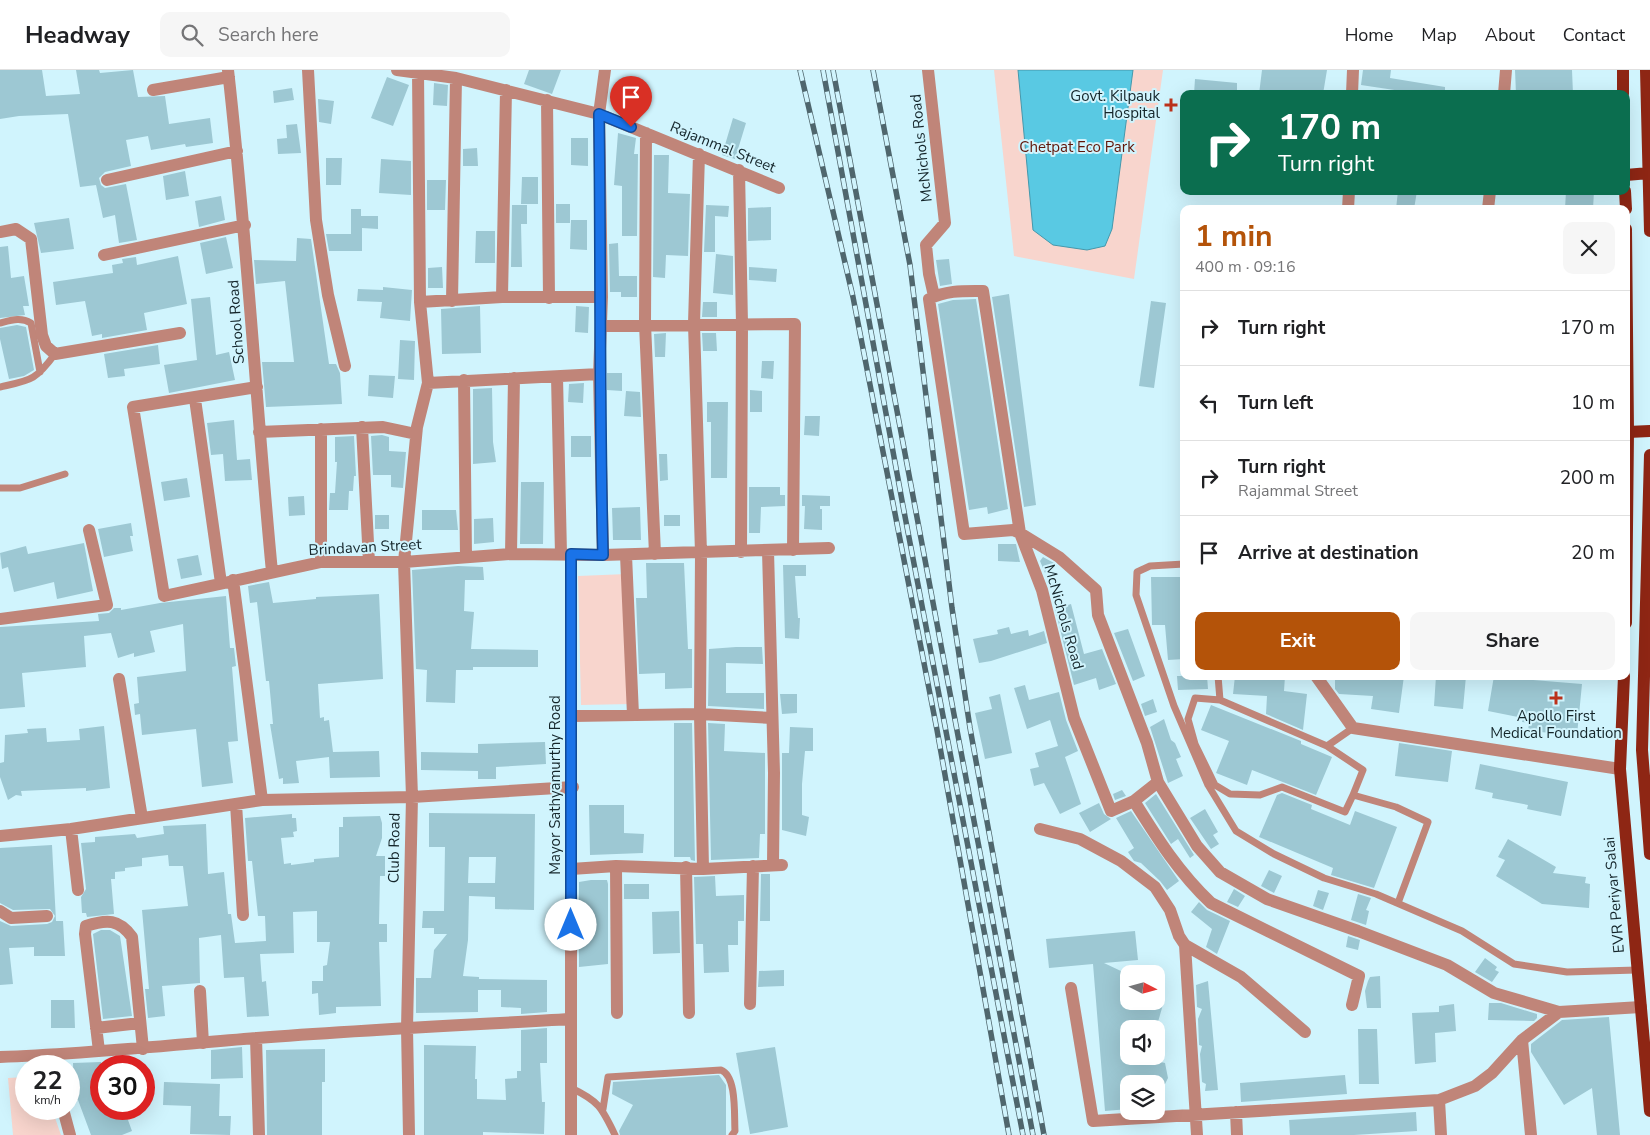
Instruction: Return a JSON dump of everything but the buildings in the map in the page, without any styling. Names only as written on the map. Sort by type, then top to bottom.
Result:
[{"type":"main road","points":[[1623,70],[1623,90]]},
{"type":"main road","points":[[1646,70],[1650,231]]},
{"type":"main road","points":[[1630,175],[1648,173]]},
{"type":"main road","points":[[1630,432],[1650,431]]},
{"type":"main road","points":[[1650,455],[1646,737],[1650,854]]},
{"type":"main road","name":"EVR Periyar Salai","points":[[1624,680],[1620,769],[1650,1111]]},
{"type":"street","points":[[308,70],[316,220],[328,295],[344,366]]},
{"type":"street","name":"Rajammal Street","points":[[396,70],[418,71],[456,78],[599,114],[779,188]]},
{"type":"street","points":[[603,555],[599,374],[602,297],[599,114],[605,70]]},
{"type":"street","name":"McNichols Road","points":[[928,70],[945,223],[926,245],[928,274],[940,294]]},
{"type":"street","points":[[1352,90],[1353,70]]},
{"type":"street","points":[[1504,90],[1506,70]]},
{"type":"street","name":"Club Road","points":[[409,1135],[407,1028],[412,797],[404,562],[416,434],[428,383],[420,302],[418,71]]},
{"type":"street","points":[[153,90],[229,73]]},
{"type":"street","name":"School Road","points":[[229,73],[245,224],[259,432],[272,572]]},
{"type":"street","points":[[452,301],[456,78]]},
{"type":"street","points":[[502,297],[506,90]]},
{"type":"street","points":[[547,100],[549,298]]},
{"type":"street","points":[[646,133],[645,324],[654,554]]},
{"type":"street","points":[[106,180],[237,151]]},
{"type":"street","points":[[699,154],[694,324],[701,553],[700,714],[703,869]]},
{"type":"street","points":[[739,170],[742,324],[741,552]]},
{"type":"street","points":[[104,255],[245,224]]},
{"type":"street","points":[[0,232],[16,229],[32,239],[42,335],[46,346],[55,354],[180,333]]},
{"type":"street","points":[[1020,533],[983,291],[940,294],[929,299],[964,534],[1013,530],[1059,557],[1096,590],[1098,616],[1123,678],[1158,782],[1197,846],[1220,872],[1237,884],[1267,899],[1447,965],[1494,993],[1559,1012],[1641,1007]]},
{"type":"street","points":[[420,302],[502,297],[602,297]]},
{"type":"street","points":[[601,326],[645,324],[795,324],[793,550]]},
{"type":"street","points":[[428,383],[599,374]]},
{"type":"street","name":"Mayor Sathyamurthy Road","points":[[557,377],[572,716],[571,1135]]},
{"type":"street","points":[[511,554],[514,378]]},
{"type":"street","points":[[464,380],[466,557]]},
{"type":"street","points":[[257,388],[195,399],[262,800]]},
{"type":"street","name":"Brindavan Street","points":[[195,399],[133,407],[164,596],[321,562],[404,562],[511,554],[626,555],[829,548]]},
{"type":"street","points":[[362,427],[369,562]]},
{"type":"street","points":[[259,432],[383,427],[416,434]]},
{"type":"street","points":[[321,429],[321,562]]},
{"type":"street","points":[[0,619],[107,605],[89,530]]},
{"type":"street","name":"McNichols Road","points":[[1020,533],[1042,590],[1074,718],[1111,811],[1134,800],[1158,782]]},
{"type":"street","points":[[571,869],[616,866],[703,869],[778,864],[768,551]]},
{"type":"street","points":[[626,555],[632,715]]},
{"type":"street","points":[[119,679],[142,818]]},
{"type":"street","points":[[1319,680],[1353,728],[1620,769]]},
{"type":"street","points":[[572,716],[700,714],[772,718]]},
{"type":"street","points":[[0,836],[71,829],[262,800],[412,797],[573,787]]},
{"type":"street","points":[[1134,800],[1170,859],[1193,887],[1211,903],[1359,976],[1352,1004]]},
{"type":"street","points":[[236,804],[242,915]]},
{"type":"street","points":[[71,829],[78,890]]},
{"type":"street","points":[[1040,829],[1080,840],[1121,861],[1154,887],[1170,910],[1178,936],[1185,945],[1241,977],[1305,1032]]},
{"type":"street","points":[[616,866],[617,1013]]},
{"type":"street","points":[[750,1004],[752,866]]},
{"type":"street","points":[[686,867],[689,1013]]},
{"type":"street","points":[[0,911],[12,918],[47,916]]},
{"type":"street","points":[[99,1051],[84,944],[86,926],[115,922],[124,927],[132,937],[143,1050]]},
{"type":"street","points":[[1185,945],[1197,1135]]},
{"type":"street","points":[[1071,988],[1093,1121],[1197,1113],[1439,1100],[1475,1086],[1492,1073],[1522,1040],[1559,1012]]},
{"type":"street","points":[[200,991],[203,1043]]},
{"type":"street","points":[[80,1055],[99,1051],[143,1050],[256,1038],[572,1019]]},
{"type":"street","points":[[96,1028],[140,1023]]},
{"type":"street","points":[[256,1038],[259,1135]]},
{"type":"street","points":[[1522,1040],[1531,1135]]},
{"type":"street","points":[[0,1057],[15,1058]]},
{"type":"street","points":[[1439,1100],[1441,1135]]},
{"type":"street","points":[[1236,1112],[1237,1135]]},
{"type":"street","points":[[66,1120],[70,1135]]},
{"type":"lane","points":[[0,323],[15,319],[31,323],[40,372]]},
{"type":"lane","points":[[0,387],[29,381],[40,372],[55,354]]},
{"type":"lane","points":[[0,488],[20,488],[65,474]]},
{"type":"lane","points":[[1180,564],[1150,566],[1137,572],[1136,595],[1174,706],[1208,785],[1236,831],[1274,854],[1324,878],[1398,903],[1462,931],[1514,964],[1567,972],[1637,970]]},
{"type":"lane","points":[[1218,680],[1220,700]]},
{"type":"lane","points":[[1195,698],[1220,700],[1328,746],[1363,770],[1345,812],[1282,787],[1260,795],[1230,794],[1215,785],[1195,744],[1188,719],[1195,698]]},
{"type":"lane","points":[[1328,746],[1353,728]]},
{"type":"lane","points":[[1353,795],[1396,807],[1428,822],[1398,903]]},
{"type":"lane","points":[[602,1109],[608,1076],[721,1070],[726,1072],[732,1079],[735,1130],[732,1135]]},
{"type":"lane","points":[[571,1088],[586,1095],[602,1109],[615,1135]]},
{"type":"green space","name":"Chetpat Eco Park","points":[[994,70],[1163,70],[1134,279],[1014,256]]},
{"type":"green space","points":[[627,574],[632,704],[581,705],[578,576]]},
{"type":"green space","points":[[8,1078],[15,1078],[15,1120],[56,1120],[61,1135],[13,1135]]},
{"type":"water","points":[[1018,70],[1133,70],[1112,229],[1105,246],[1087,250],[1053,245],[1033,230]]},
{"type":"railway","points":[[800,70],[853,297],[937,730],[1009,1135]]},
{"type":"railway","points":[[823,70],[903,506],[1023,1135]]},
{"type":"railway","points":[[833,70],[1033,1135]]},
{"type":"railway","points":[[873,70],[910,265],[952,608],[970,728],[1044,1135]]},
{"type":"place","name":"Govt. Kilpauk Hospital","points":[[1171,105]]},
{"type":"place","name":"Apollo First Medical Foundation","points":[[1556,698]]},
{"type":"route","points":[[571,925],[573,787],[571,554],[603,555],[599,374],[602,297],[599,114],[631,127]]}]
